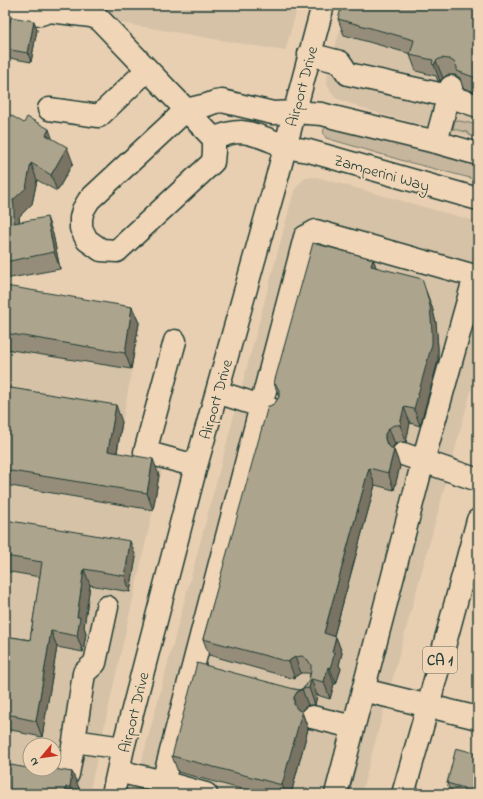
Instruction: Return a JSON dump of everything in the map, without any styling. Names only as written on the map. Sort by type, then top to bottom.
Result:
[{"type":"main road","points":[[10,5],[15,10],[22,12],[41,14],[47,8],[91,16],[99,19],[147,70],[186,110],[214,139],[213,162],[117,251],[101,250],[87,240],[81,228],[83,210],[89,200],[186,110],[215,102],[222,101],[273,113],[294,112],[322,114],[478,154]]},
{"type":"main road","name":"Airport Drive","points":[[113,794],[123,748],[196,466],[323,5]]},
{"type":"main road","points":[[309,54],[340,62],[348,74],[450,92],[478,106]]},
{"type":"main road","points":[[49,109],[99,116],[147,70]]},
{"type":"main road","points":[[436,142],[450,92]]},
{"type":"main road","name":"Zamperini Way","points":[[214,139],[229,133],[241,132],[268,139],[285,146],[309,151],[478,199]]},
{"type":"main road","points":[[162,782],[193,664],[267,408],[305,237],[316,231],[474,276],[423,461],[336,794]]},
{"type":"main road","points":[[174,341],[145,452],[196,466]]},
{"type":"main road","points":[[217,392],[267,408]]},
{"type":"main road","points":[[403,454],[478,480]]},
{"type":"main road","name":"CA 1","points":[[403,794],[478,520]]},
{"type":"main road","points":[[68,774],[84,673],[94,663],[107,607]]},
{"type":"main road","points":[[193,664],[215,670]]},
{"type":"main road","points":[[363,690],[478,718]]},
{"type":"main road","points":[[312,717],[353,727]]},
{"type":"main road","points":[[74,742],[123,748]]},
{"type":"main road","points":[[118,771],[206,794]]},
{"type":"shaded area","points":[[85,5],[298,5],[285,51],[115,22],[102,8]]},
{"type":"shaded area","points":[[348,5],[478,5],[478,139],[380,114],[335,98],[327,85],[328,69]]},
{"type":"shaded area","points":[[455,120],[478,125],[478,138],[469,135],[467,132],[453,129]]},
{"type":"shaded area","points":[[330,125],[478,166],[478,180],[404,161],[326,138],[324,130]]},
{"type":"shaded area","points":[[316,177],[478,222],[478,365],[361,794],[133,794],[294,191],[305,178]]},
{"type":"shaded area","points":[[5,301],[141,321],[115,462],[162,470],[89,794],[5,794]]},
{"type":"building","points":[[342,5],[478,5],[478,79],[457,71],[457,67],[454,62],[449,59],[441,58],[436,61],[434,65],[432,64],[433,60],[410,55],[414,40],[338,19]]},
{"type":"building","points":[[11,17],[34,21],[28,53],[5,49]]},
{"type":"building","points":[[7,113],[24,123],[27,117],[49,129],[46,135],[67,147],[51,175],[31,163],[26,188],[13,200],[14,223],[47,217],[54,252],[5,262],[5,116]]},
{"type":"building","points":[[313,243],[373,259],[371,266],[422,279],[430,306],[432,344],[414,409],[404,407],[400,425],[394,425],[389,428],[385,434],[387,445],[394,450],[388,473],[369,468],[324,633],[336,637],[332,652],[335,653],[330,668],[328,667],[324,682],[311,679],[309,688],[302,689],[297,692],[294,697],[294,704],[297,709],[302,712],[282,785],[172,756],[197,663],[300,690],[306,686],[309,680],[311,665],[308,660],[302,656],[295,657],[289,662],[203,639],[268,406],[275,403],[279,397],[279,390],[274,383]]},
{"type":"building","points":[[6,286],[132,307],[125,353],[5,333]]},
{"type":"building","points":[[5,387],[116,405],[108,451],[153,459],[147,493],[5,470]]},
{"type":"building","points":[[5,520],[130,541],[125,576],[84,569],[77,617],[80,617],[77,636],[51,631],[36,721],[5,714],[5,636],[30,640],[42,562],[5,556]]},
{"type":"building","points":[[456,748],[478,754],[478,794],[463,794],[464,788],[447,783]]},
{"type":"building","points":[[5,764],[22,767],[22,777],[62,777],[62,770],[72,772],[70,787],[66,787],[65,794],[5,794]]}]
